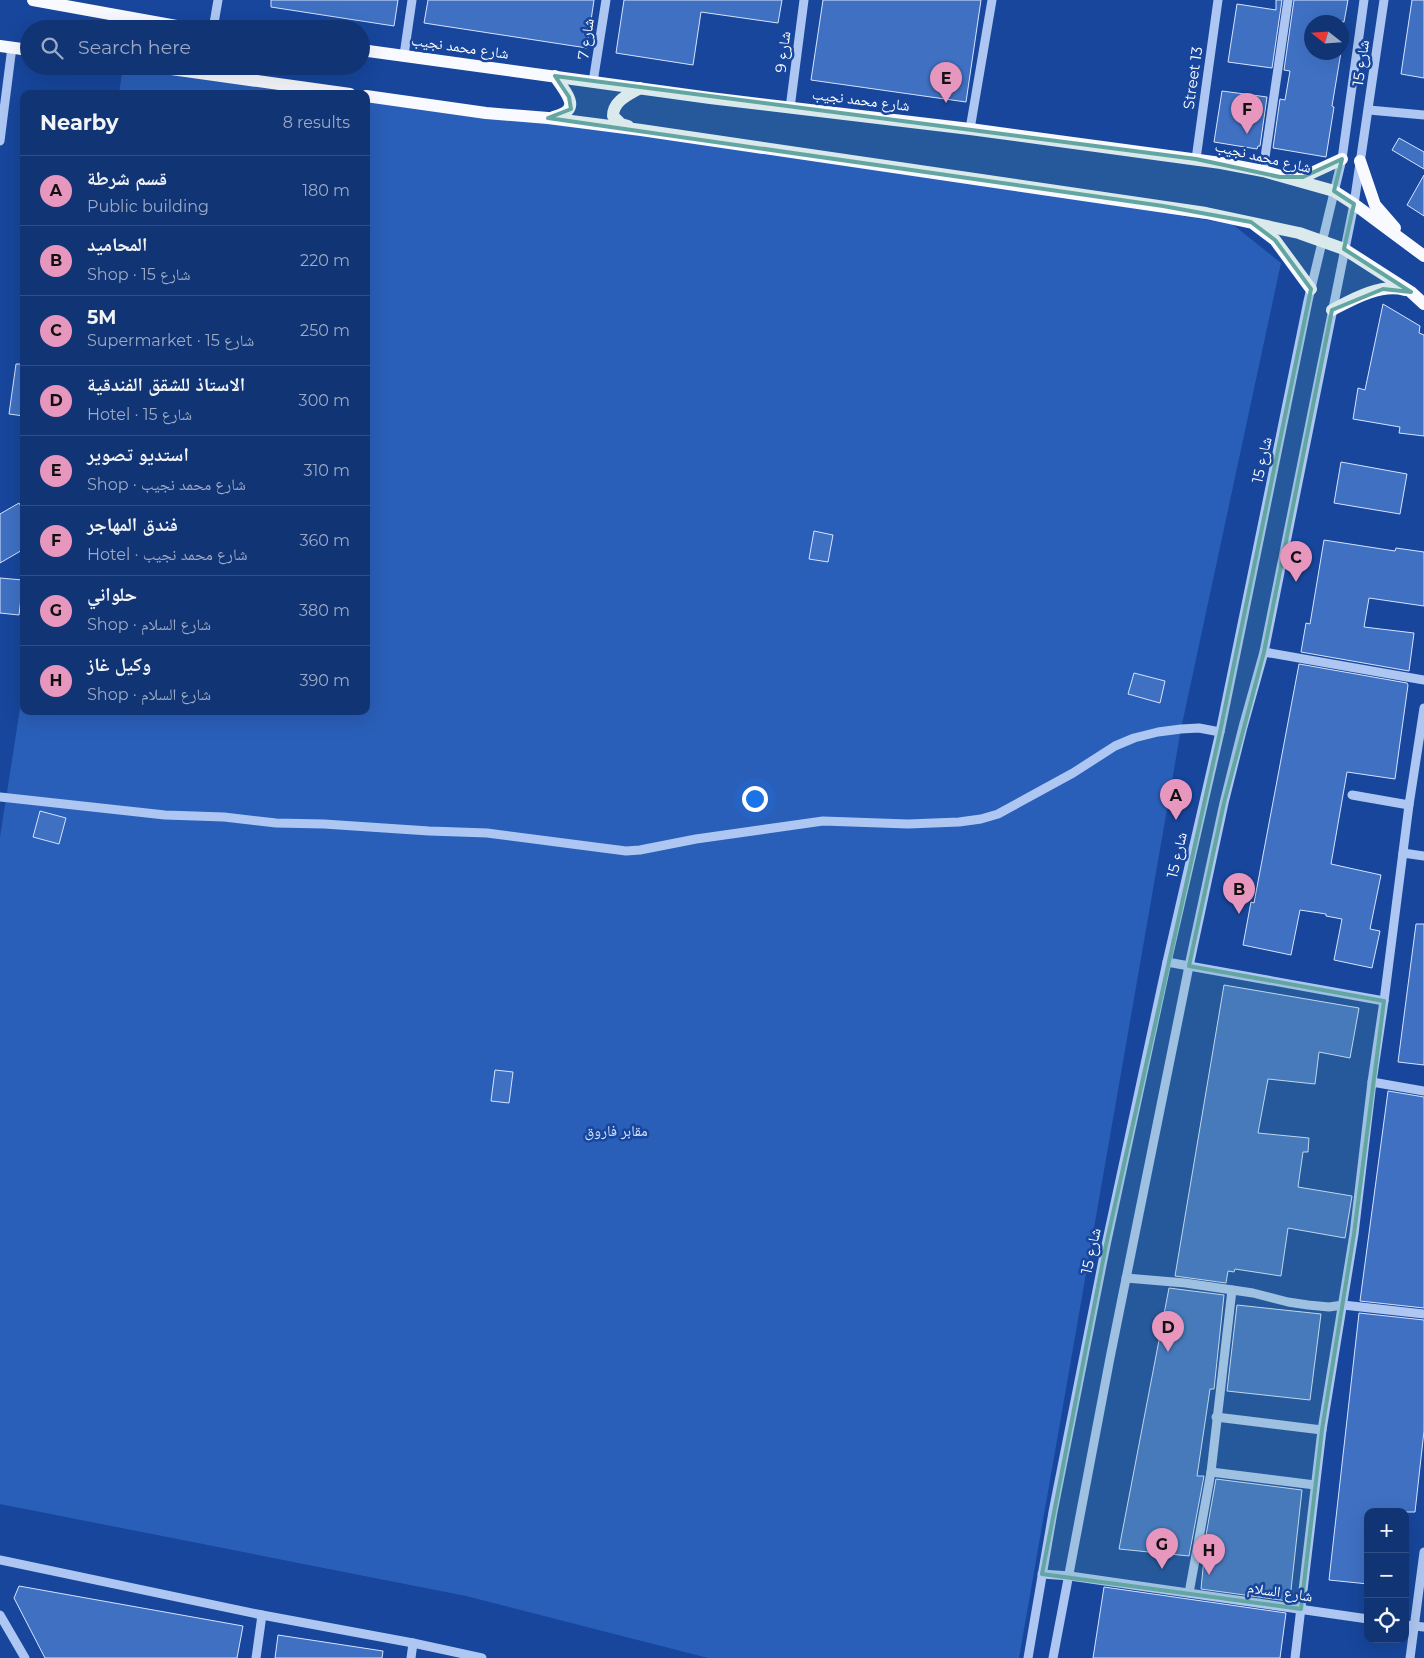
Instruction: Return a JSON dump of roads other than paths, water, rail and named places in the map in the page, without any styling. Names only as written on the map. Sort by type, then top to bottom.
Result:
[{"type":"main road","points":[[33,0],[143,20]]},
{"type":"main road","points":[[6,46],[20,48]]},
{"type":"main road","name":"شارع محمد نجيب","points":[[370,51],[790,108],[970,129],[1196,159],[1263,171],[1334,191],[1424,256]]},
{"type":"main road","points":[[214,75],[321,90]]},
{"type":"main road","points":[[548,118],[569,111],[571,106],[569,97],[555,76]]},
{"type":"main road","points":[[640,88],[618,101],[613,111],[613,116],[621,124],[641,130]]},
{"type":"main road","points":[[370,97],[486,113],[548,118],[641,130],[1163,206],[1251,222],[1322,240],[1344,249],[1411,292],[1424,304]]},
{"type":"main road","points":[[1280,177],[1303,177],[1342,159]]},
{"type":"main road","points":[[1360,161],[1375,205],[1412,247]]},
{"type":"main road","points":[[1251,222],[1275,240],[1311,288]]},
{"type":"main road","points":[[1332,310],[1354,299],[1383,289],[1395,287],[1411,292]]},
{"type":"street","points":[[215,20],[218,0]]},
{"type":"street","points":[[404,55],[412,0]]},
{"type":"street","name":"شارع 7","points":[[594,82],[606,0]]},
{"type":"street","name":"شارع 9","points":[[790,108],[804,0]]},
{"type":"street","points":[[970,129],[992,0]]},
{"type":"street","name":"Street 13","points":[[1196,159],[1218,0]]},
{"type":"street","points":[[1263,171],[1288,0]]},
{"type":"street","name":"شارع 15","points":[[1028,1658],[1042,1574],[1106,1246],[1167,962],[1220,732],[1311,288],[1342,159],[1364,0]]},
{"type":"street","name":"شارع 15","points":[[1054,1658],[1080,1511],[1190,966],[1229,784],[1264,652],[1354,204],[1384,0]]},
{"type":"street","points":[[0,140],[6,46]]},
{"type":"street","points":[[1369,110],[1424,115]]},
{"type":"street","points":[[1264,652],[1424,680]]},
{"type":"street","points":[[1295,1658],[1322,1430],[1354,1234],[1402,853],[1424,708]]},
{"type":"street","points":[[0,797],[164,815],[224,817],[276,823],[324,824],[428,831],[488,832],[626,851],[823,821],[908,824],[981,819],[998,814],[1015,805],[1073,774],[1115,746],[1134,738],[1181,729],[1199,728],[1220,732]]},
{"type":"street","points":[[1352,795],[1409,804]]},
{"type":"street","points":[[1402,853],[1424,856]]},
{"type":"street","points":[[1167,962],[1384,1002]]},
{"type":"street","points":[[1372,1082],[1424,1091]]},
{"type":"street","points":[[1126,1278],[1186,1283],[1253,1293],[1308,1305],[1329,1307],[1343,1305],[1424,1314]]},
{"type":"street","points":[[1189,1593],[1210,1472],[1232,1290]]},
{"type":"street","points":[[1216,1417],[1322,1430]]},
{"type":"street","points":[[1210,1472],[1315,1485]]},
{"type":"street","points":[[1410,1658],[1410,1626],[1424,1552]]},
{"type":"street","points":[[0,1560],[262,1615],[482,1658]]},
{"type":"street","name":"شارع السلام","points":[[1042,1574],[1070,1576],[1364,1618]]},
{"type":"street","points":[[0,1615],[25,1658]]},
{"type":"street","points":[[256,1658],[262,1615]]},
{"type":"street","points":[[1410,1626],[1424,1627]]},
{"type":"street","points":[[411,1658],[413,1643]]},
{"type":"place","name":"استديو تصوير","points":[[946,103]]},
{"type":"place","name":"فندق المهاجر","points":[[1247,134]]},
{"type":"place","name":"5M","points":[[1296,582]]},
{"type":"place","name":"قسم شرطة","points":[[1176,820]]},
{"type":"place","name":"المحاميد","points":[[1239,914]]},
{"type":"place","name":"الاستاذ للشقق الفندقية","points":[[1168,1352]]},
{"type":"place","name":"حلواني","points":[[1162,1569]]},
{"type":"place","name":"وكيل غاز","points":[[1209,1575]]},
{"type":"park label","name":"مقابر فاروق","points":[[616,1131]]}]
